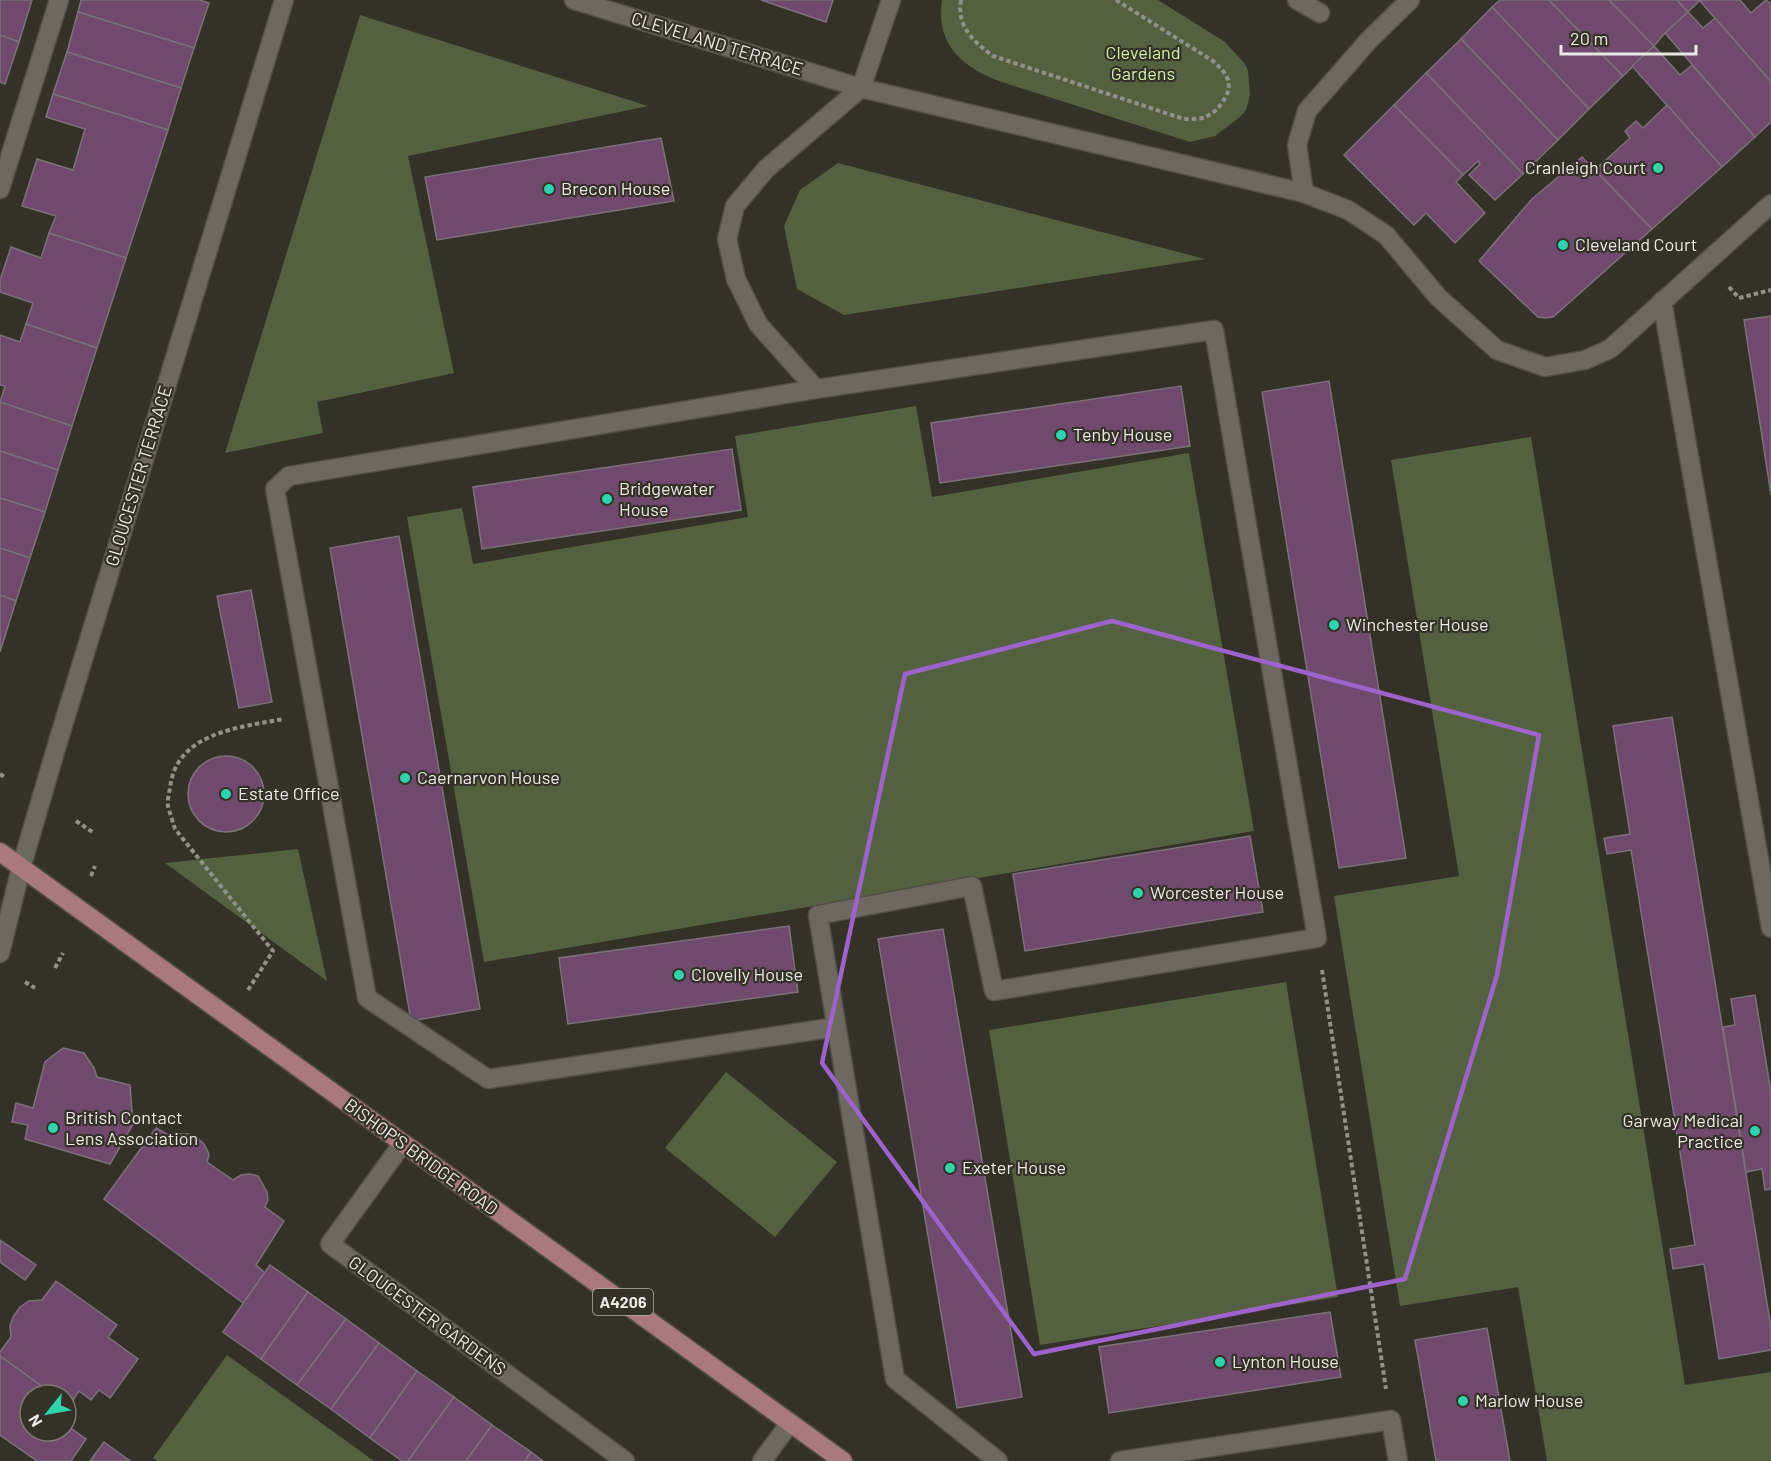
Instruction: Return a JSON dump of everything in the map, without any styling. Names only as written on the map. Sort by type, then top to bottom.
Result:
[{"type":"main road","name":"BISHOP'S BRIDGE ROAD","points":[[0,852],[843,1461]]},
{"type":"street","points":[[0,189],[59,0]]},
{"type":"street","name":"GLOUCESTER TERRACE","points":[[0,953],[21,868],[284,0]]},
{"type":"street","name":"CLEVELAND TERRACE","points":[[573,0],[596,3],[861,88]]},
{"type":"street","points":[[816,389],[758,324],[736,279],[727,239],[735,206],[766,169],[861,88],[891,0]]},
{"type":"street","points":[[1297,0],[1320,13]]},
{"type":"street","points":[[1304,193],[1297,146],[1307,111],[1369,40],[1410,0]]},
{"type":"street","points":[[861,88],[1304,193],[1348,210],[1386,235],[1438,297],[1497,350],[1545,367],[1585,360],[1610,349],[1771,204]]},
{"type":"street","points":[[1662,301],[1771,928]]},
{"type":"street","points":[[836,1027],[488,1079],[367,998],[275,489],[289,476],[816,389],[1214,330],[1317,938],[994,991],[972,886],[818,915],[895,1379],[998,1461]]},
{"type":"street","name":"GLOUCESTER GARDENS","points":[[403,1143],[330,1244],[625,1461]]},
{"type":"street","points":[[1120,1461],[1391,1419],[1398,1461]]},
{"type":"street","points":[[762,1461],[790,1423]]},
{"type":"path","points":[[961,0],[962,24],[974,42],[993,56],[1184,119],[1202,118],[1216,111],[1229,95],[1230,82],[1223,69],[1214,61],[1116,0]]},
{"type":"path","points":[[1706,262],[1739,297],[1771,290]]},
{"type":"path","points":[[230,1019],[273,951],[175,829],[168,805],[171,775],[178,760],[198,743],[223,731],[316,712]]},
{"type":"path","points":[[0,774],[6,778]]},
{"type":"path","points":[[76,821],[94,833]]},
{"type":"path","points":[[90,876],[95,866]]},
{"type":"path","points":[[1317,938],[1391,1419]]},
{"type":"path","points":[[55,968],[63,953]]},
{"type":"path","points":[[25,982],[35,988]]},
{"type":"highlighted area","points":[[1112,621],[1539,735],[1497,975],[1405,1279],[1034,1354],[822,1063],[905,674]]},
{"type":"green space","name":"Cleveland Gardens","points":[[942,0],[1158,0],[1225,42],[1245,64],[1248,70],[1250,95],[1246,110],[1215,136],[1190,142],[1005,83],[977,71],[956,54],[943,31]]},
{"type":"green space","points":[[360,15],[648,106],[408,156],[454,373],[317,402],[323,433],[225,453]]},
{"type":"green space","points":[[838,163],[1205,259],[844,315],[797,289],[784,226],[800,190]]},
{"type":"green space","points":[[916,406],[932,497],[1189,453],[1254,831],[484,962],[407,517],[462,508],[473,564],[748,517],[735,436]]},
{"type":"green space","points":[[1531,437],[1685,1385],[1771,1372],[1771,1461],[1547,1461],[1518,1287],[1400,1306],[1334,896],[1459,876],[1391,460]]},
{"type":"green space","points":[[298,849],[327,981],[165,863]]},
{"type":"green space","points":[[1286,982],[1338,1297],[1040,1345],[989,1030]]},
{"type":"green space","points":[[726,1072],[837,1162],[775,1237],[665,1148]]},
{"type":"green space","points":[[227,1355],[374,1461],[158,1461],[153,1458]]},
{"type":"building","points":[[0,0],[32,0],[19,42],[0,35]]},
{"type":"building","points":[[81,0],[200,0],[209,3],[194,48],[78,12]]},
{"type":"building","points":[[761,0],[833,0],[826,22]]},
{"type":"building","points":[[1500,0],[1549,0],[1623,76],[1589,109],[1492,7]]},
{"type":"building","points":[[1549,0],[1609,0],[1654,46],[1623,76]]},
{"type":"building","points":[[1609,0],[1677,0],[1688,12],[1654,46]]},
{"type":"building","points":[[1677,0],[1700,0],[1688,12]]},
{"type":"building","points":[[1699,0],[1740,0],[1751,13],[1766,0],[1771,4],[1771,82]]},
{"type":"building","points":[[1492,7],[1589,109],[1558,140],[1461,39]]},
{"type":"building","points":[[78,12],[194,48],[181,88],[67,52]]},
{"type":"building","points":[[1688,12],[1703,28],[1715,18],[1771,82],[1771,122],[1755,137],[1665,33]]},
{"type":"building","points":[[0,35],[19,42],[5,84],[0,82]]},
{"type":"building","points":[[1461,39],[1558,140],[1523,174],[1426,73]]},
{"type":"building","points":[[1654,46],[1680,75],[1692,65],[1755,137],[1722,167],[1632,66]]},
{"type":"building","points":[[67,52],[181,88],[168,130],[53,94]]},
{"type":"building","points":[[1426,73],[1523,174],[1495,200],[1469,175],[1480,164],[1478,161],[1463,175],[1394,105]]},
{"type":"building","points":[[53,94],[168,130],[126,258],[49,233],[56,216],[22,206],[37,159],[73,170],[85,129],[46,117]]},
{"type":"building","points":[[1394,105],[1463,175],[1456,182],[1485,213],[1455,243],[1426,213],[1414,225],[1344,155]]},
{"type":"building","name":"Cranleigh Court","points":[[1667,105],[1722,167],[1652,229],[1595,170],[1630,138],[1625,131],[1636,121],[1643,128]]},
{"type":"building","name":"Brecon House","points":[[661,138],[674,201],[437,240],[425,177]]},
{"type":"building","name":"Cleveland Court","points":[[1582,157],[1652,229],[1553,317],[1538,317],[1479,261],[1532,199]]},
{"type":"building","points":[[49,233],[126,258],[97,348],[26,324],[33,303],[0,292],[0,280],[11,247],[41,258]]},
{"type":"building","points":[[1771,316],[1771,495],[1744,320]]},
{"type":"building","points":[[26,324],[97,348],[72,426],[0,402],[5,386],[0,385],[0,335],[20,342]]},
{"type":"building","name":"Winchester House","points":[[1329,381],[1406,858],[1339,868],[1262,392]]},
{"type":"building","name":"Tenby House","points":[[1181,386],[1190,446],[940,483],[931,423]]},
{"type":"building","points":[[0,402],[72,426],[58,470],[0,451]]},
{"type":"building","name":"Bridgewater House","points":[[732,449],[741,510],[482,549],[473,487]]},
{"type":"building","points":[[0,451],[58,470],[45,512],[0,498]]},
{"type":"building","points":[[0,498],[45,512],[30,558],[0,548]]},
{"type":"building","name":"Caernarvon House","points":[[399,536],[480,1009],[411,1021],[330,548]]},
{"type":"building","points":[[0,548],[30,558],[16,601],[0,595]]},
{"type":"building","points":[[251,590],[272,702],[239,708],[217,596]]},
{"type":"building","points":[[0,595],[16,601],[0,652]]},
{"type":"building","points":[[1672,717],[1771,1328],[1771,1350],[1719,1359],[1704,1264],[1673,1269],[1670,1249],[1695,1245],[1631,850],[1607,854],[1604,838],[1630,834],[1613,726]]},
{"type":"building","name":"Estate Office","points":[[226,756],[241,759],[253,767],[261,779],[264,794],[261,809],[253,821],[241,829],[226,832],[211,829],[199,821],[191,809],[188,794],[191,779],[199,767],[211,759]]},
{"type":"building","name":"Worcester House","points":[[1250,836],[1263,912],[1025,951],[1013,874]]},
{"type":"building","name":"Clovelly House","points":[[789,926],[798,992],[568,1024],[559,958]]},
{"type":"building","name":"Exeter House","points":[[943,929],[1022,1397],[957,1408],[878,939]]},
{"type":"building","name":"Garway Medical Practice","points":[[1755,995],[1771,1092],[1771,1189],[1765,1190],[1762,1169],[1746,1172],[1723,1027],[1735,1025],[1731,999]]},
{"type":"building","points":[[63,1048],[84,1053],[97,1077],[130,1085],[133,1124],[110,1164],[25,1139],[28,1125],[12,1122],[16,1103],[33,1108],[45,1062]]},
{"type":"building","points":[[156,1128],[172,1137],[179,1134],[195,1136],[204,1144],[209,1154],[207,1162],[233,1180],[241,1175],[258,1176],[267,1192],[268,1200],[265,1207],[284,1221],[256,1265],[265,1273],[243,1303],[104,1199]]},
{"type":"building","points":[[0,1240],[36,1265],[25,1280],[0,1262]]},
{"type":"building","points":[[270,1265],[308,1292],[261,1359],[223,1332]]},
{"type":"building","points":[[56,1281],[117,1325],[108,1337],[138,1359],[110,1398],[99,1390],[91,1400],[78,1392],[78,1383],[37,1383],[0,1356],[0,1352],[11,1337],[10,1326],[20,1307],[29,1301],[42,1300]]},
{"type":"building","points":[[308,1292],[346,1319],[297,1385],[261,1359]]},
{"type":"building","name":"Lynton House","points":[[1330,1312],[1341,1377],[1109,1413],[1099,1347]]},
{"type":"building","points":[[346,1319],[379,1343],[331,1409],[297,1385]]},
{"type":"building","name":"Marlow House","points":[[1487,1328],[1510,1461],[1436,1461],[1415,1340]]},
{"type":"building","points":[[379,1343],[417,1371],[370,1438],[331,1409]]},
{"type":"building","points":[[0,1356],[37,1383],[18,1383],[18,1443],[78,1443],[78,1433],[86,1439],[71,1461],[37,1461],[0,1435]]},
{"type":"building","points":[[417,1371],[454,1397],[408,1461],[402,1461],[370,1438]]},
{"type":"building","points":[[454,1397],[492,1425],[466,1461],[408,1461]]},
{"type":"building","points":[[492,1425],[531,1452],[525,1461],[466,1461]]},
{"type":"building","points":[[104,1442],[130,1461],[90,1461]]},
{"type":"building","points":[[531,1452],[543,1461],[525,1461]]},
{"type":"place","name":"Cranleigh Court","points":[[1658,168]]},
{"type":"place","name":"Brecon House","points":[[549,189]]},
{"type":"place","name":"Cleveland Court","points":[[1563,245]]},
{"type":"place","name":"Tenby House","points":[[1061,435]]},
{"type":"place","name":"Bridgewater House","points":[[607,499]]},
{"type":"place","name":"Winchester House","points":[[1334,625]]},
{"type":"place","name":"Caernarvon House","points":[[405,778]]},
{"type":"place","name":"Estate Office","points":[[226,794]]},
{"type":"place","name":"Worcester House","points":[[1138,893]]},
{"type":"place","name":"Clovelly House","points":[[679,975]]},
{"type":"place","name":"British Contact Lens Association","points":[[53,1128]]},
{"type":"place","name":"Garway Medical Practice","points":[[1755,1131]]},
{"type":"place","name":"Exeter House","points":[[950,1168]]},
{"type":"place","name":"Lynton House","points":[[1220,1362]]},
{"type":"place","name":"Marlow House","points":[[1463,1401]]}]
